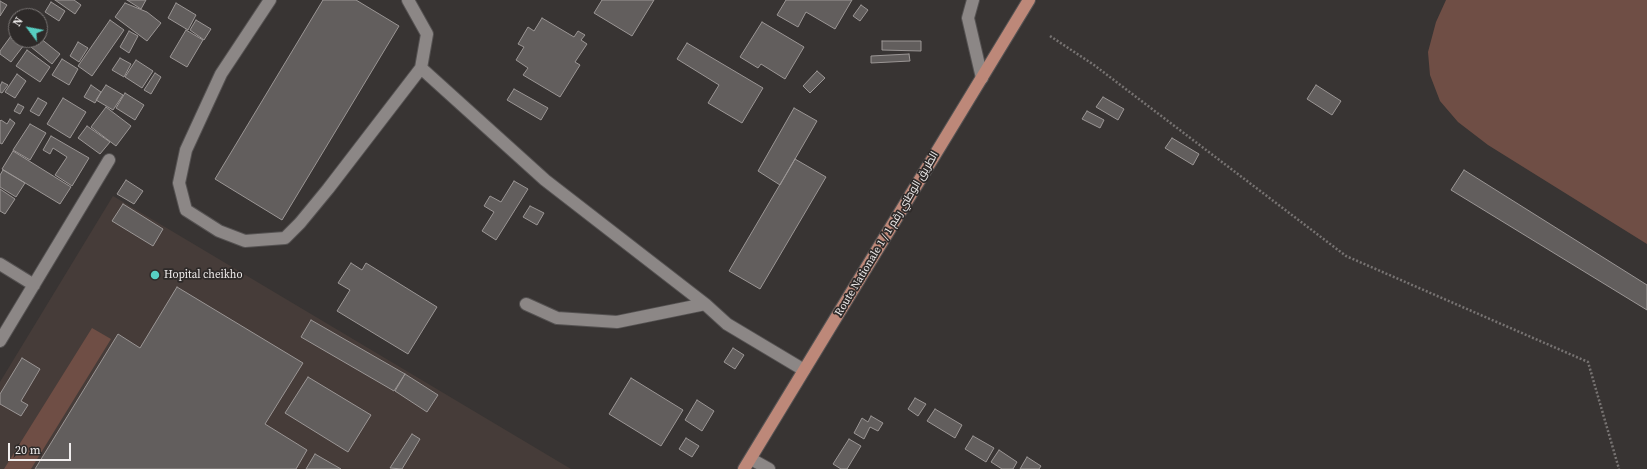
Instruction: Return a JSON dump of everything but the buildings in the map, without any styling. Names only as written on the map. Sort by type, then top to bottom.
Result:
[{"type":"main road","name":"Route Nationale 1 / الطريق الوطني رقم 1","points":[[748,464],[1029,0]]},
{"type":"street","points":[[270,0],[222,74],[186,150],[179,183],[186,210],[219,231],[245,242],[285,238],[328,189],[421,68],[427,34],[408,0]]},
{"type":"street","points":[[973,0],[968,18],[982,78]]},
{"type":"street","points":[[421,68],[545,180],[705,304],[727,324],[804,370]]},
{"type":"street","points":[[0,342],[109,160]]},
{"type":"street","points":[[0,264],[34,285]]},
{"type":"street","points":[[526,304],[557,318],[617,322],[705,304]]},
{"type":"street","points":[[748,464],[769,469]]},
{"type":"path","points":[[1050,36],[1094,66],[1346,256],[1588,362],[1620,469]]},
{"type":"shaded area","points":[[1446,0],[1647,0],[1647,244],[1488,145],[1458,122],[1440,101],[1430,75],[1428,52],[1436,22]]},
{"type":"shaded area","name":"Hopital cheikho","points":[[113,196],[571,469],[0,469],[0,382]]},
{"type":"shaded area","points":[[92,328],[111,339],[31,469],[4,469]]},
{"type":"place","name":"Hopital cheikho","points":[[155,275]]}]
